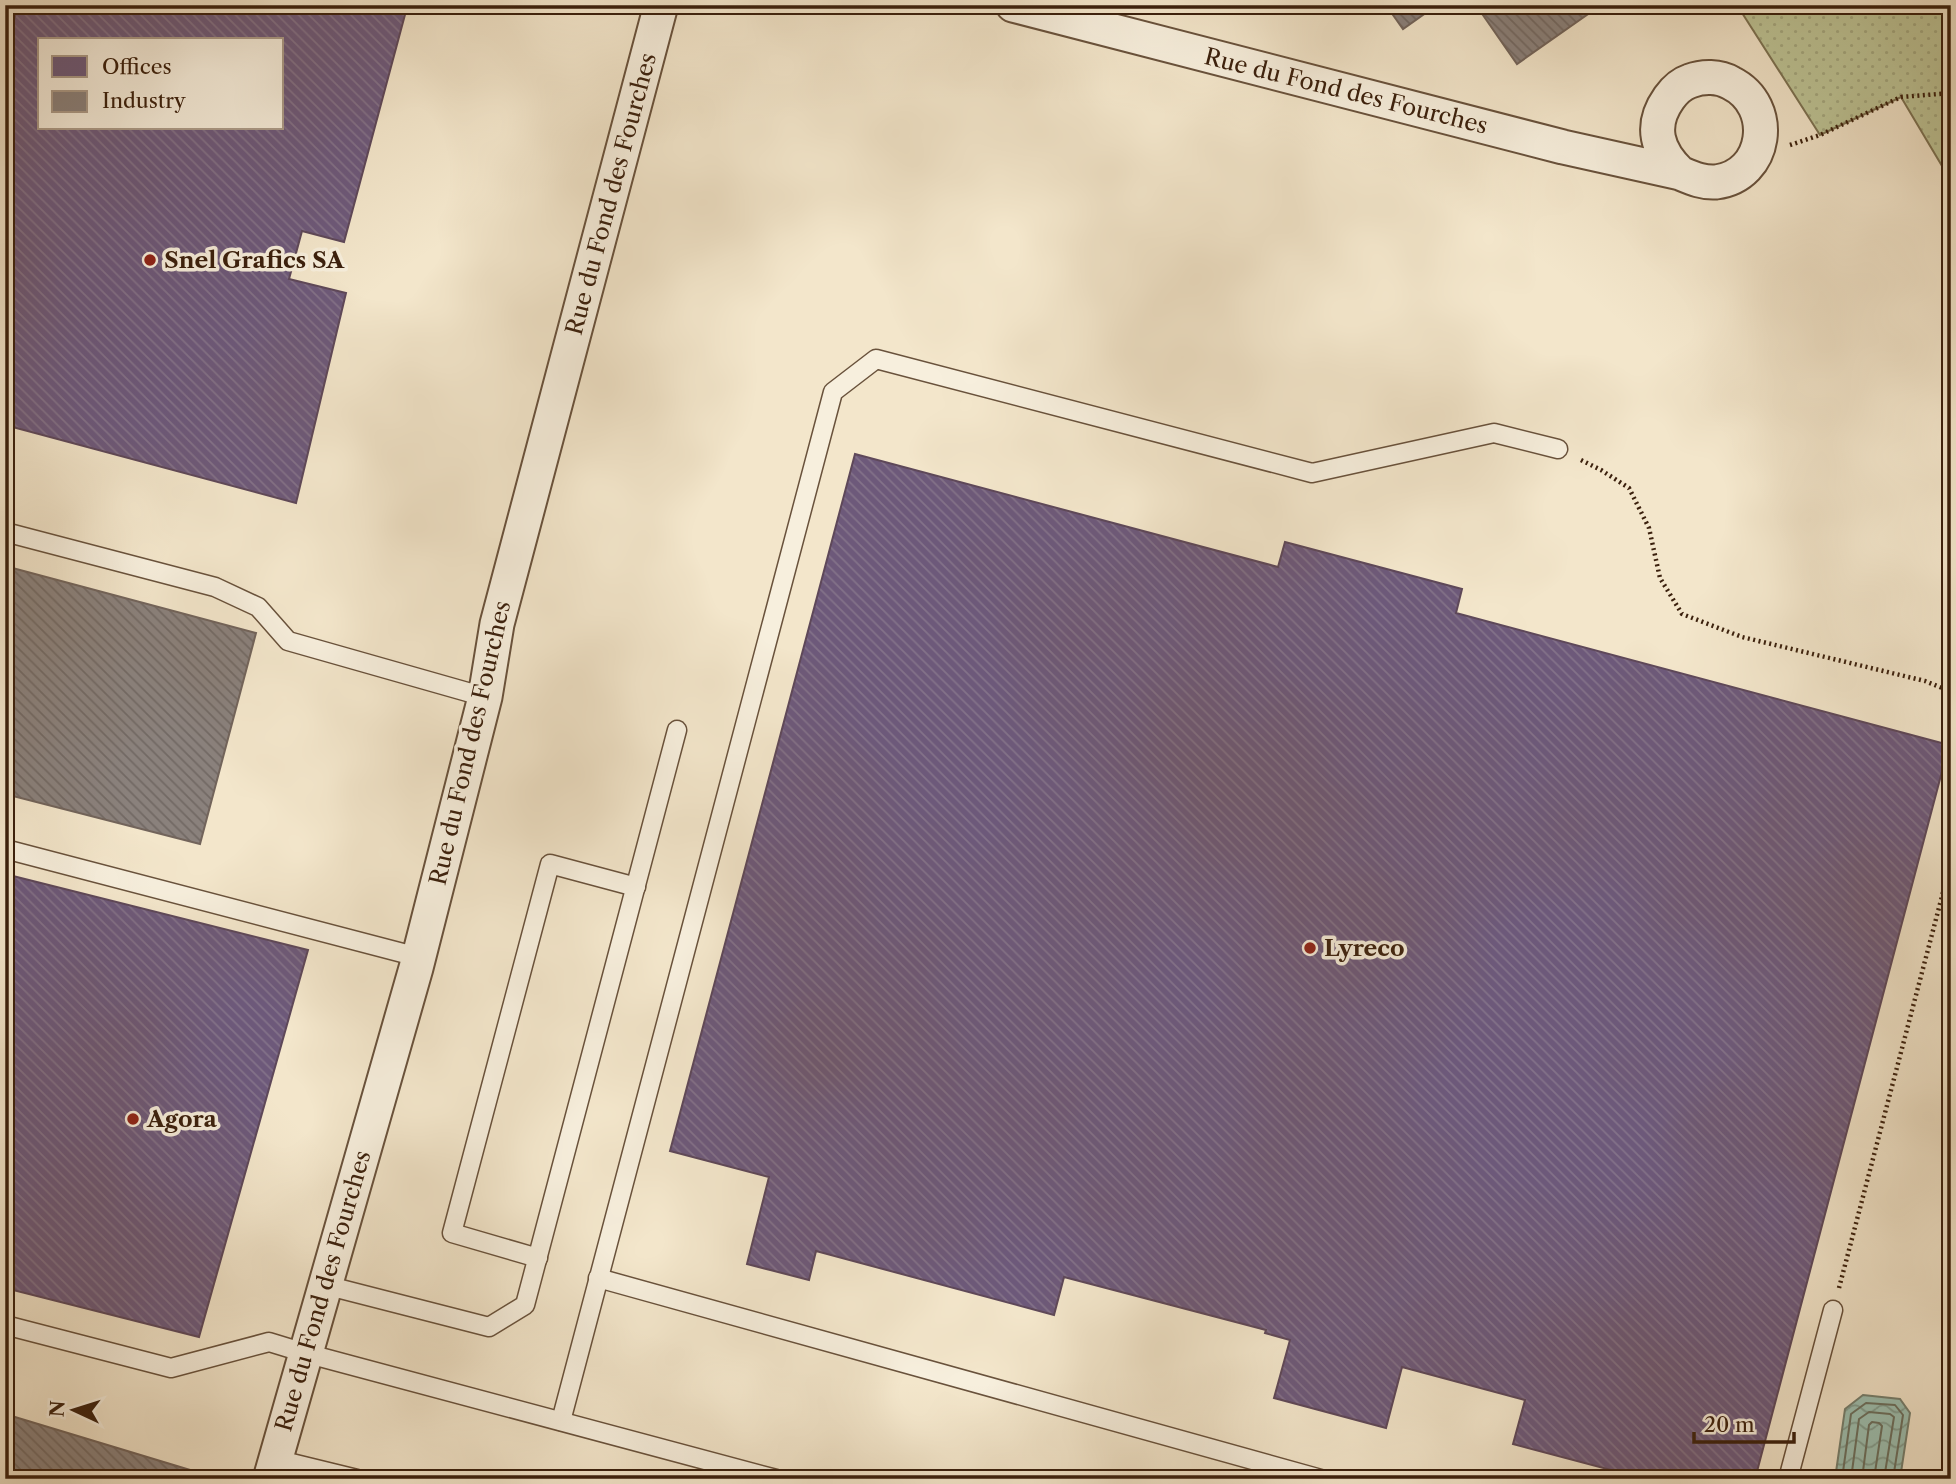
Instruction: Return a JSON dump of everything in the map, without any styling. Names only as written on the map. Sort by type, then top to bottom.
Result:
[{"type":"street","name":"Rue du Fond des Fourches","points":[[272,1469],[418,957],[485,697],[497,624],[661,5]]},
{"type":"street","name":"Rue du Fond des Fourches","points":[[1013,5],[1563,147],[1680,173],[1697,180],[1725,180],[1741,171],[1754,158]]},
{"type":"street","points":[[1680,173],[1667,161],[1659,145],[1657,126],[1661,108],[1674,90],[1690,81],[1708,77],[1725,79],[1742,88],[1754,102],[1761,118],[1761,141],[1754,158]]},
{"type":"lane","points":[[561,1421],[833,392],[876,359],[1312,474],[1494,433],[1558,449]]},
{"type":"lane","points":[[5,532],[215,587],[258,607],[288,641],[485,697]]},
{"type":"lane","points":[[325,1285],[489,1327],[525,1304],[677,730]]},
{"type":"lane","points":[[5,849],[418,957]]},
{"type":"lane","points":[[538,1258],[452,1233],[550,864],[636,887]]},
{"type":"lane","points":[[598,1278],[1321,1479]]},
{"type":"lane","points":[[1788,1479],[1833,1310]]},
{"type":"lane","points":[[5,1325],[171,1368],[269,1342],[776,1479]]},
{"type":"lane","points":[[272,1469],[346,1477]]},
{"type":"path","points":[[1754,158],[1821,135],[1901,97],[1951,93]]},
{"type":"path","points":[[1558,449],[1601,470],[1629,488],[1649,528],[1660,578],[1682,614],[1742,637],[1925,681],[1951,693]]},
{"type":"path","points":[[1833,1310],[1951,862]]},
{"type":"shaded area","points":[[1737,5],[1951,5],[1951,181],[1901,97],[1820,135]]},
{"type":"water","points":[[1863,1395],[1900,1399],[1910,1413],[1900,1479],[1835,1479],[1845,1409]]},
{"type":"building: Offices","name":"Snel Grafics SA","points":[[18,5],[387,5],[406,11],[344,242],[302,231],[289,279],[346,293],[296,503],[5,425],[5,54]]},
{"type":"building: Offices","name":"Lyreco","points":[[855,454],[1278,567],[1285,542],[1462,589],[1456,613],[1949,745],[1755,1479],[1645,1479],[1513,1444],[1525,1400],[1402,1367],[1386,1428],[1274,1398],[1290,1340],[1265,1333],[1266,1330],[1064,1277],[1054,1315],[816,1251],[809,1280],[747,1264],[769,1177],[670,1151]]},
{"type":"building: Offices","name":"Agora","points":[[5,874],[308,950],[199,1337],[5,1288]]},
{"type":"building: Industry","points":[[1386,5],[1437,5],[1403,29]]},
{"type":"building: Industry","points":[[1476,5],[1601,5],[1517,64]]},
{"type":"building: Industry","points":[[5,566],[256,633],[200,844],[5,794]]},
{"type":"building: Industry","points":[[5,1414],[190,1470],[187,1479],[5,1479]]},
{"type":"place","name":"Snel Grafics SA","points":[[150,260]]},
{"type":"place","name":"Lyreco","points":[[1310,948]]},
{"type":"place","name":"Agora","points":[[133,1119]]}]
